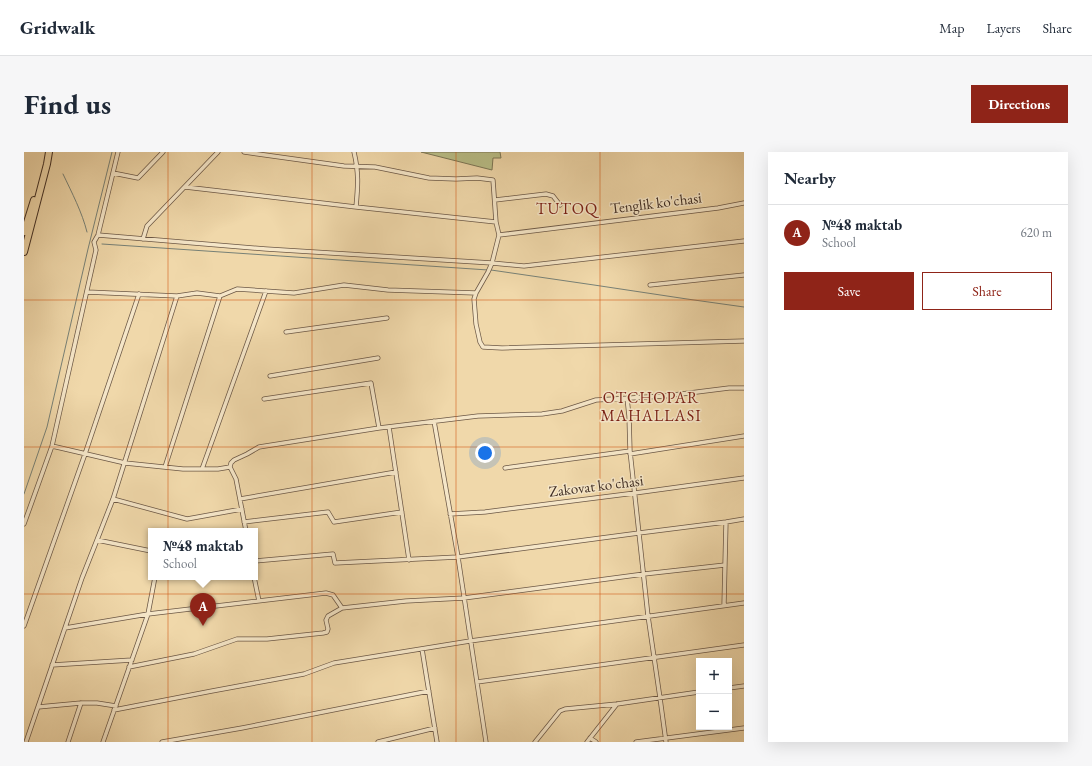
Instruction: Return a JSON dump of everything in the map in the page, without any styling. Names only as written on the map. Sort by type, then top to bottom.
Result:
[{"type":"highway","points":[[24,232],[38,186],[45,152]]},
{"type":"highway","points":[[24,252],[49,152]]},
{"type":"street","points":[[24,524],[52,446],[96,250],[94,242],[98,235],[118,152]]},
{"type":"street","points":[[113,172],[138,178],[163,152]]},
{"type":"street","points":[[143,239],[147,226],[218,152]]},
{"type":"street","points":[[244,152],[344,166],[374,167],[429,178],[477,178],[493,180],[498,235],[491,264],[474,299],[476,324],[480,342],[484,347],[502,348],[744,341]]},
{"type":"street","points":[[354,152],[358,166],[356,208]]},
{"type":"street","points":[[185,187],[356,208],[496,222]]},
{"type":"street","points":[[495,200],[546,194],[553,196],[560,205]]},
{"type":"street","name":"Tenglik ko'chasi","points":[[498,235],[718,208],[744,203]]},
{"type":"street","points":[[98,235],[524,266],[744,241]]},
{"type":"street","points":[[650,285],[744,275]]},
{"type":"street","points":[[87,292],[177,296],[197,293],[220,296],[237,289],[294,293],[344,285],[388,290],[476,293]]},
{"type":"street","points":[[202,469],[266,291]]},
{"type":"street","points":[[24,626],[86,454],[139,294]]},
{"type":"street","points":[[26,742],[82,578],[113,499],[177,296]]},
{"type":"street","points":[[165,467],[220,296]]},
{"type":"street","points":[[286,332],[387,318]]},
{"type":"street","points":[[270,376],[378,358]]},
{"type":"street","points":[[264,399],[371,383],[379,428]]},
{"type":"street","points":[[230,467],[234,460],[259,446],[379,428],[478,416],[542,414],[562,411],[596,400],[665,396],[729,388],[744,388]]},
{"type":"street","points":[[627,398],[630,453],[648,616],[666,740]]},
{"type":"street","points":[[434,421],[458,557],[486,742]]},
{"type":"street","points":[[389,427],[409,560]]},
{"type":"street","points":[[505,468],[630,453],[744,436]]},
{"type":"street","points":[[52,446],[125,463],[183,469],[218,470],[230,467]]},
{"type":"street","points":[[230,467],[236,478],[245,528]]},
{"type":"street","points":[[240,499],[396,472]]},
{"type":"street","name":"Zakovat ko'chasi","points":[[450,514],[486,512],[744,478]]},
{"type":"street","points":[[113,499],[187,519],[242,509]]},
{"type":"street","points":[[244,522],[328,512],[334,522],[402,512]]},
{"type":"street","points":[[258,561],[333,554],[335,564],[458,557],[744,519]]},
{"type":"street","points":[[724,605],[726,522]]},
{"type":"street","points":[[98,540],[148,550]]},
{"type":"street","points":[[129,667],[194,654],[237,639],[266,639],[323,634],[327,632],[328,629],[326,620],[328,616],[342,608],[406,601],[464,598],[644,574],[725,565]]},
{"type":"street","points":[[103,742],[148,614],[154,580]]},
{"type":"street","points":[[255,580],[259,601]]},
{"type":"street","points":[[65,628],[148,614],[326,593],[333,595],[342,608]]},
{"type":"street","points":[[38,707],[97,703],[115,708],[304,674],[334,663],[422,648],[744,602]]},
{"type":"street","points":[[477,682],[744,645]]},
{"type":"street","points":[[422,648],[437,742]]},
{"type":"street","points":[[52,665],[132,660]]},
{"type":"street","points":[[732,688],[744,686]]},
{"type":"street","points":[[162,742],[242,728],[428,691]]},
{"type":"street","points":[[535,742],[560,710],[617,704],[696,692]]},
{"type":"street","points":[[68,742],[82,703]]},
{"type":"street","points":[[596,742],[588,740],[617,704]]},
{"type":"street","points":[[378,742],[435,728]]},
{"type":"street","points":[[636,742],[666,740],[744,728]]},
{"type":"green space","points":[[421,152],[500,152],[501,158],[493,158],[492,170]]},
{"type":"waterway","points":[[24,494],[47,427],[112,152]]},
{"type":"waterway","points":[[63,174],[80,210],[87,232]]},
{"type":"waterway","points":[[102,244],[488,270]]},
{"type":"waterway","points":[[491,270],[744,307]]},
{"type":"place","name":"№48 maktab","points":[[203,626]]},
{"type":"district","name":"TUTOQ","points":[[567,208]]},
{"type":"district","name":"OTCHOPAR MAHALLASI","points":[[651,406]]}]
